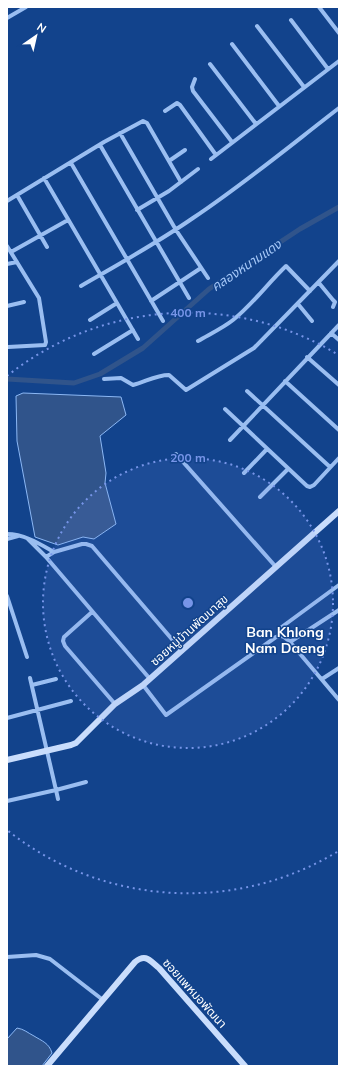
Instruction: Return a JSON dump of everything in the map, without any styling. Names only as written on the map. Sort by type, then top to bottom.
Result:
[{"type":"street","points":[[7,18],[26,7]]},
{"type":"street","points":[[319,7],[339,33]]},
{"type":"street","points":[[291,20],[328,69]]},
{"type":"street","points":[[257,26],[304,87]]},
{"type":"street","points":[[232,44],[279,106]]},
{"type":"street","points":[[211,159],[339,61]]},
{"type":"street","points":[[210,64],[256,124]]},
{"type":"street","points":[[195,79],[192,87],[193,91],[232,142]]},
{"type":"street","points":[[165,111],[177,103],[180,105],[216,155]]},
{"type":"street","points":[[81,286],[176,230],[236,187],[339,108]]},
{"type":"street","points":[[7,201],[120,133],[140,122],[145,121],[180,182]]},
{"type":"street","points":[[120,133],[176,230],[208,278]]},
{"type":"street","points":[[100,145],[189,298]]},
{"type":"street","points":[[169,161],[185,150]]},
{"type":"street","points":[[71,163],[163,321]]},
{"type":"street","points":[[138,210],[198,169]]},
{"type":"street","points":[[44,178],[138,339]]},
{"type":"street","points":[[17,195],[47,247]]},
{"type":"street","points":[[11,252],[68,220]]},
{"type":"street","points":[[7,246],[39,298],[46,342],[46,344],[43,345],[8,347]]},
{"type":"street","points":[[7,264],[17,262]]},
{"type":"street","points":[[104,379],[121,378],[133,385],[158,376],[169,375],[186,390],[249,352],[339,262]]},
{"type":"street","points":[[198,341],[236,317],[286,266],[310,291]]},
{"type":"street","points":[[151,301],[201,268]]},
{"type":"street","points":[[318,283],[335,302],[333,306]]},
{"type":"street","points":[[7,306],[24,302]]},
{"type":"street","points":[[90,320],[117,303]]},
{"type":"street","points":[[298,304],[312,322]]},
{"type":"street","points":[[230,440],[339,324]]},
{"type":"street","points":[[94,354],[133,330]]},
{"type":"street","points":[[331,333],[339,340]]},
{"type":"street","points":[[307,357],[339,385]]},
{"type":"street","points":[[285,381],[339,430]]},
{"type":"street","points":[[247,391],[330,467]]},
{"type":"street","points":[[225,409],[288,469],[310,487],[314,485],[339,458]]},
{"type":"street","points":[[244,473],[267,449]]},
{"type":"street","points":[[176,454],[276,567]]},
{"type":"street","points":[[260,497],[288,469]]},
{"type":"street","name":"ซอยหมู่บ้านพัฒนาสุข","points":[[7,760],[76,743],[115,704],[144,685],[339,511]]},
{"type":"street","points":[[7,534],[35,541],[54,552]]},
{"type":"street","points":[[7,539],[18,536]]},
{"type":"street","points":[[28,539],[46,557],[150,679]]},
{"type":"street","points":[[46,557],[54,552],[82,544],[92,546],[182,651]]},
{"type":"street","points":[[279,629],[339,585]]},
{"type":"street","points":[[7,596],[27,657]]},
{"type":"street","points":[[290,642],[339,610]]},
{"type":"street","points":[[92,612],[64,637],[62,641],[115,704]]},
{"type":"street","points":[[144,685],[166,715],[279,636],[284,637],[290,642],[339,700]]},
{"type":"street","points":[[322,679],[339,668]]},
{"type":"street","points":[[30,678],[58,799]]},
{"type":"street","points":[[32,685],[56,680]]},
{"type":"street","points":[[7,718],[71,701]]},
{"type":"street","points":[[7,801],[86,782]]},
{"type":"street","points":[[7,957],[36,955],[50,959],[103,1000]]},
{"type":"street","name":"ซอยแพหมอพัฒนา","points":[[47,1066],[139,958],[147,958],[159,968],[245,1066]]},
{"type":"water","points":[[23,393],[121,397],[126,415],[100,436],[106,473],[105,483],[116,524],[94,539],[83,537],[58,545],[35,537],[17,441],[16,396]]},
{"type":"water","points":[[17,1028],[24,1030],[40,1039],[49,1047],[52,1053],[42,1066],[7,1066],[7,1039]]},
{"type":"waterway","name":"คลองหนามแดง","points":[[7,379],[74,383],[100,374],[143,348],[209,289],[300,229],[339,207]]},
{"type":"district","name":"Ban Khlong Nam Daeng","points":[[285,640]]}]
